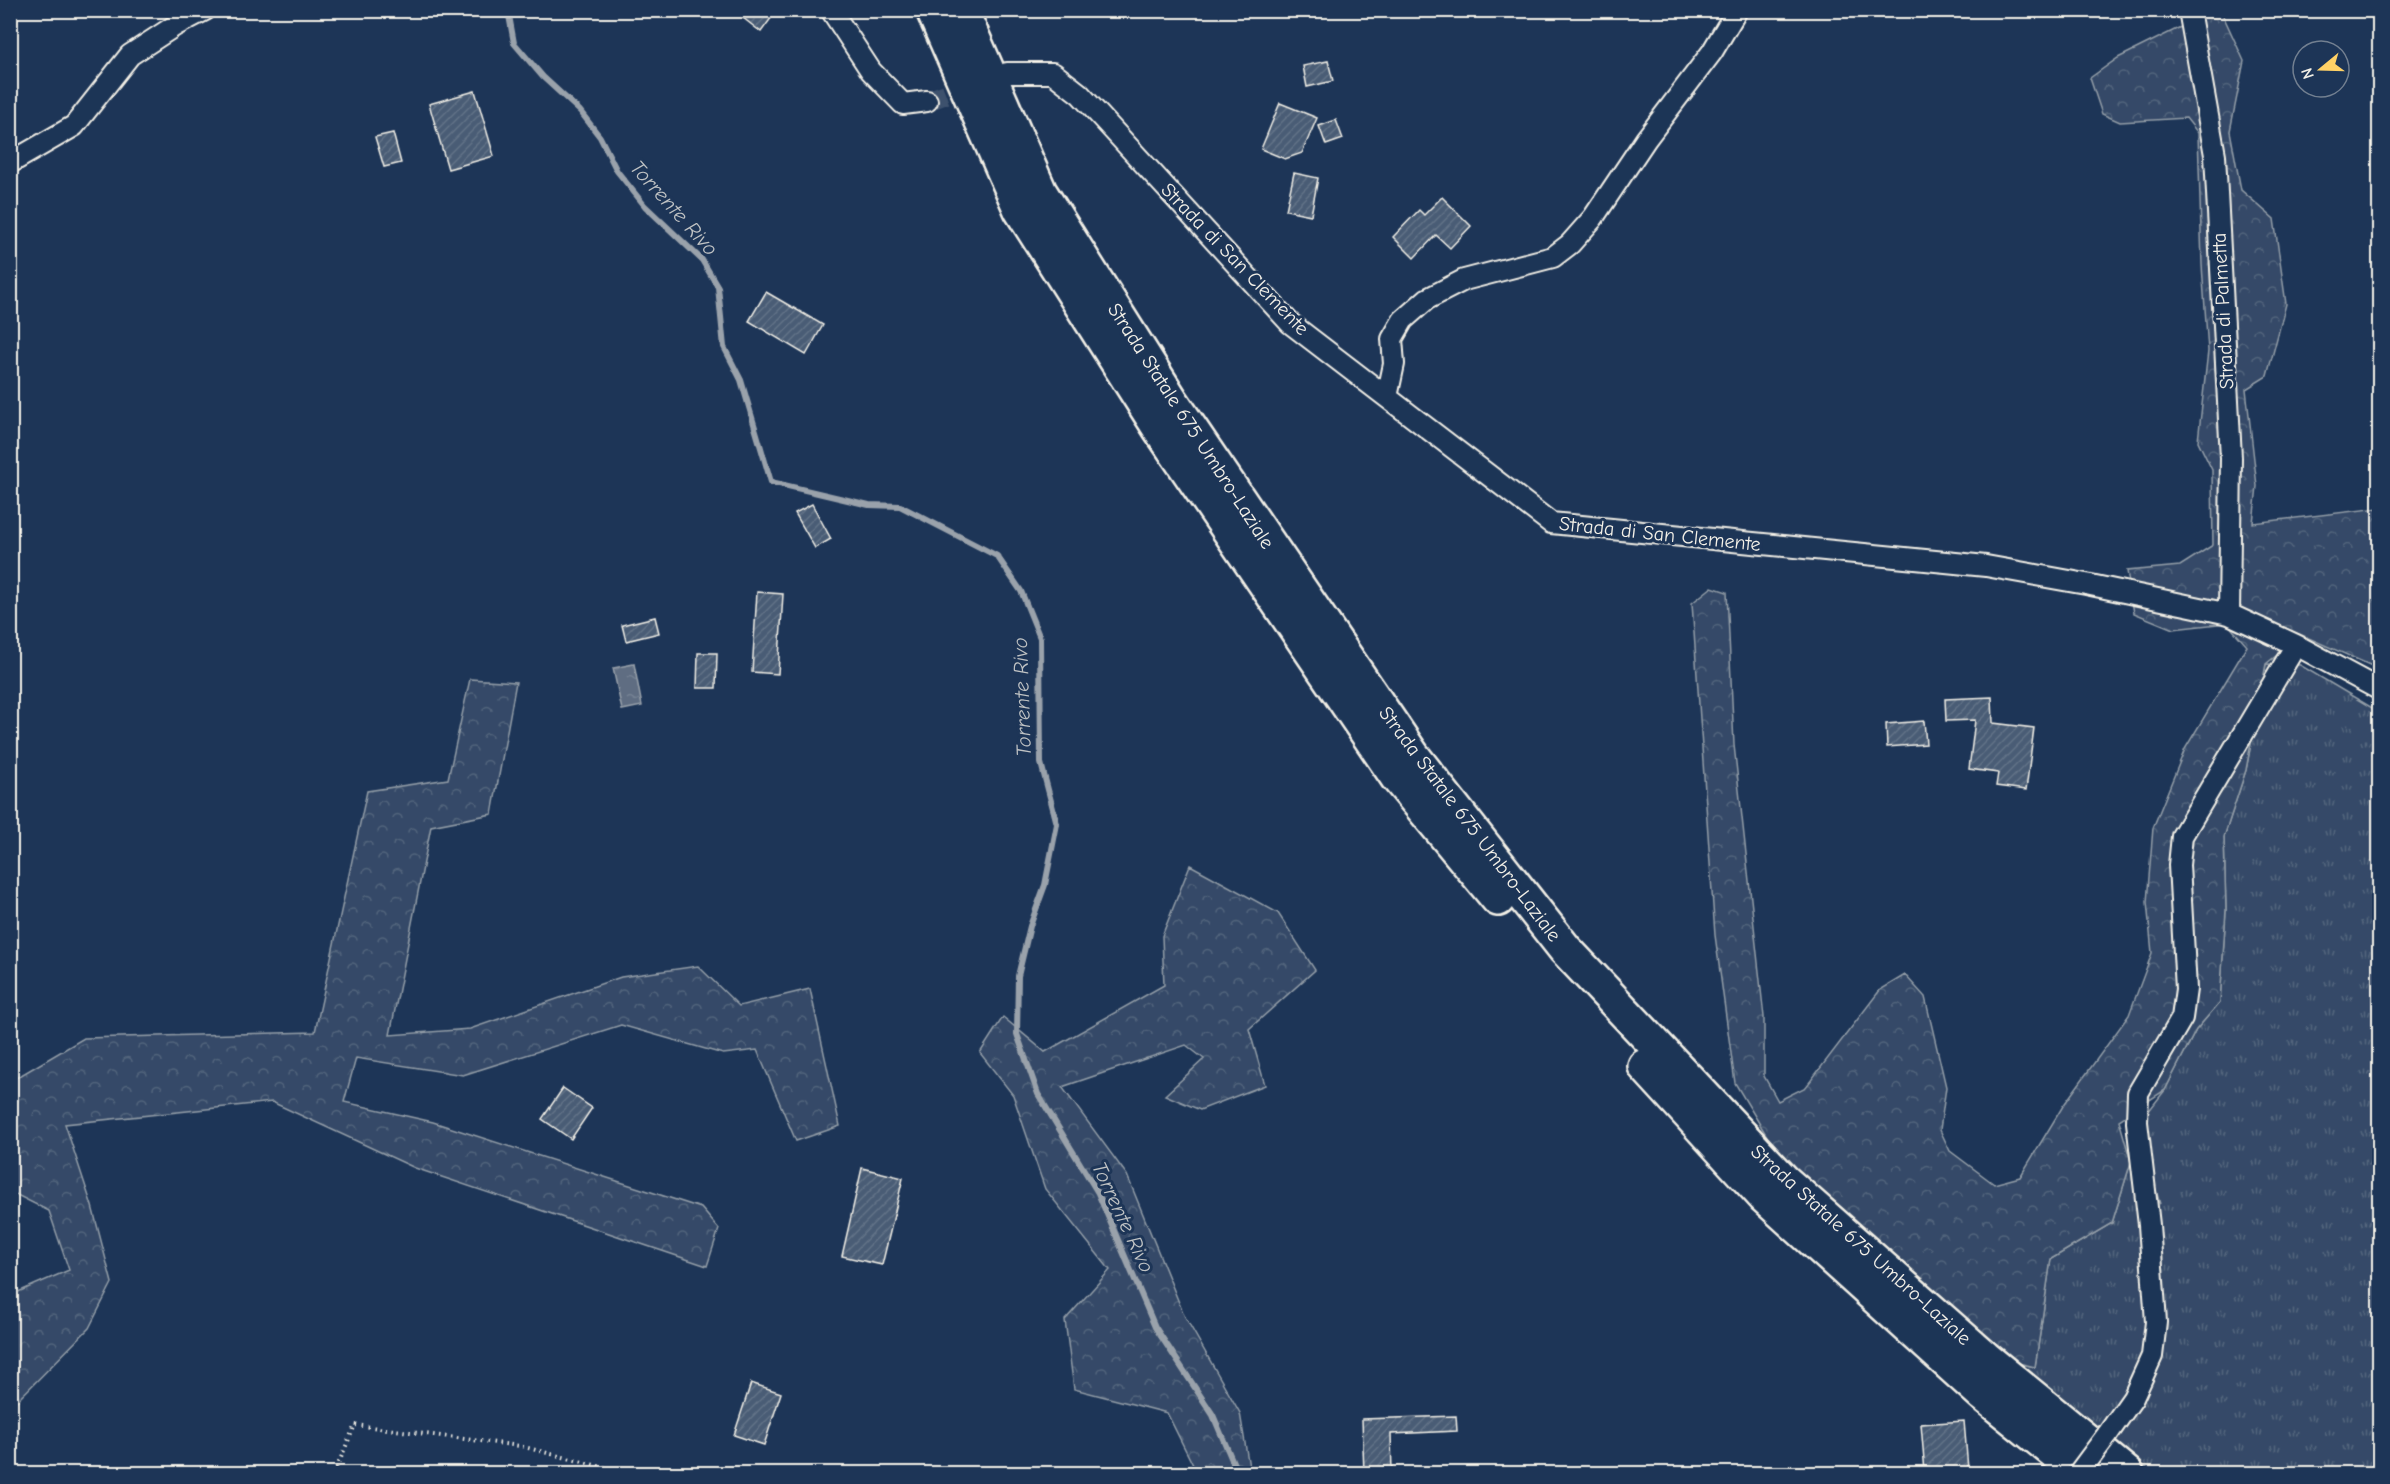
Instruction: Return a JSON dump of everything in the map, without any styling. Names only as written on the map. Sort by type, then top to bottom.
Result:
[{"type":"highway","name":"Strada Statale 675 Umbro-Laziale","points":[[933,10],[1021,210],[1160,429],[1397,777],[1546,958],[1765,1197],[1984,1395],[2080,1473]]},
{"type":"highway","name":"Strada Statale 675 Umbro-Laziale","points":[[961,10],[1040,192],[1171,400],[1413,756],[1558,940],[1784,1181],[1985,1358],[2127,1473]]},
{"type":"street","points":[[10,163],[74,126],[130,56],[176,25],[205,10]]},
{"type":"street","points":[[1387,397],[1394,364],[1392,339],[1404,320],[1427,299],[1464,280],[1552,257],[1570,244],[1593,218],[1646,139],[1712,52],[1737,10]]},
{"type":"street","name":"Strada di Palmetta","points":[[2189,10],[2215,155],[2230,458],[2229,614]]},
{"type":"street","points":[[830,11],[871,70],[903,104],[927,101]]},
{"type":"street","name":"Strada di San Clemente","points":[[1007,72],[1053,73],[1080,94],[1290,323],[1551,523],[1986,566],[2086,584],[2229,614],[2296,645],[2379,690]]},
{"type":"street","points":[[2080,1473],[2133,1398],[2152,1356],[2156,1322],[2149,1225],[2137,1122],[2138,1093],[2182,1018],[2186,989],[2179,865],[2182,836],[2296,645]]},
{"type":"path","points":[[334,1473],[355,1425],[520,1446],[630,1473]]},
{"type":"green space","points":[[2213,11],[2221,11],[2244,61],[2230,131],[2241,190],[2274,219],[2286,304],[2267,376],[2246,389],[2257,486],[2253,523],[2379,508],[2379,669],[2302,635],[2266,664],[2246,770],[2224,837],[2226,910],[2220,1002],[2196,1030],[2165,1090],[2119,1120],[2131,1162],[2112,1223],[2051,1259],[2035,1367],[2014,1362],[1874,1245],[1771,1143],[1735,1083],[1715,935],[1692,603],[1712,587],[1727,592],[1734,745],[1764,1017],[1764,1076],[1778,1101],[1806,1087],[1880,990],[1905,975],[1925,997],[1946,1087],[1940,1130],[1950,1151],[1994,1184],[2020,1177],[2063,1106],[2129,1015],[2152,953],[2147,902],[2153,828],[2185,749],[2247,646],[2227,623],[2173,629],[2134,613],[2127,571],[2180,566],[2213,545],[2212,470],[2198,441],[2208,351],[2202,265],[2198,133],[2186,118],[2120,122],[2102,114],[2090,78],[2118,58]]},
{"type":"green space","points":[[2266,664],[2300,665],[2379,712],[2379,1473],[2153,1473],[2014,1362],[2035,1367],[2051,1259],[2112,1223],[2131,1162],[2160,1204],[2149,1167],[2148,1112],[2165,1090],[2196,1030],[2220,1002],[2226,910],[2224,837],[2246,770]]},
{"type":"green space","points":[[470,679],[516,682],[492,814],[431,826],[390,1035],[470,1029],[621,977],[698,966],[739,1006],[810,989],[840,1126],[796,1141],[757,1050],[723,1054],[621,1025],[463,1075],[356,1058],[344,1102],[433,1122],[701,1208],[719,1229],[707,1266],[415,1168],[272,1102],[65,1124],[92,1206],[112,1283],[89,1328],[11,1407],[11,1295],[69,1270],[49,1211],[11,1192],[11,1081],[84,1038],[315,1032],[367,791],[448,779]]},
{"type":"green space","points":[[1190,865],[1278,913],[1315,970],[1249,1029],[1265,1085],[1200,1110],[1165,1095],[1204,1059],[1186,1045],[1062,1087],[1127,1175],[1184,1315],[1240,1413],[1250,1473],[1197,1473],[1167,1413],[1074,1389],[1065,1320],[1110,1270],[1045,1189],[1013,1095],[980,1053],[1003,1017],[1045,1052],[1164,985],[1162,936]]},
{"type":"water","points":[[634,664],[642,706],[622,710],[613,668]]},
{"type":"building","points":[[733,10],[777,10],[761,32]]},
{"type":"building","points":[[1328,61],[1333,81],[1307,87],[1303,66]]},
{"type":"building","points":[[475,91],[494,156],[448,169],[429,104]]},
{"type":"building","points":[[1280,103],[1317,118],[1302,153],[1285,159],[1261,149]]},
{"type":"building","points":[[1336,120],[1343,139],[1326,145],[1319,126]]},
{"type":"building","points":[[393,133],[401,163],[384,167],[375,137]]},
{"type":"building","points":[[1294,173],[1318,178],[1311,215],[1286,210]]},
{"type":"building","points":[[1442,197],[1471,226],[1450,248],[1436,235],[1414,258],[1393,237],[1419,210],[1424,215]]},
{"type":"building","points":[[766,292],[823,325],[806,355],[749,321]]},
{"type":"building","points":[[812,504],[831,539],[815,548],[795,513]]},
{"type":"building","points":[[757,592],[783,594],[778,674],[752,672]]},
{"type":"building","points":[[655,617],[659,633],[626,641],[622,625]]},
{"type":"building","points":[[698,653],[717,653],[716,688],[697,688]]},
{"type":"building","points":[[1992,697],[1993,723],[2034,728],[2026,790],[1996,786],[1998,773],[1969,769],[1975,720],[1946,721],[1945,699]]},
{"type":"building","points":[[1924,721],[1926,744],[1887,747],[1886,724]]},
{"type":"building","points":[[563,1088],[592,1108],[571,1139],[542,1119]]},
{"type":"building","points":[[862,1168],[903,1178],[882,1265],[842,1256]]},
{"type":"building","points":[[751,1383],[781,1393],[764,1445],[734,1435]]},
{"type":"building","points":[[1456,1416],[1457,1431],[1391,1434],[1392,1473],[1364,1473],[1362,1419]]},
{"type":"building","points":[[1964,1421],[1968,1469],[1925,1472],[1921,1424]]},
{"type":"waterway","name":"Torrente Rivo","points":[[508,10],[514,43],[543,77],[580,111],[600,137],[617,171],[645,206],[702,260],[718,287],[724,347],[741,380],[771,482],[869,505],[900,506],[997,556],[1021,591],[1040,638],[1041,763],[1057,824],[1045,885],[1030,926],[1018,976],[1017,1034],[1038,1094],[1098,1193],[1155,1327],[1213,1415],[1238,1474]]},
{"type":"tunnel","points":[[927,101],[976,83]]}]
